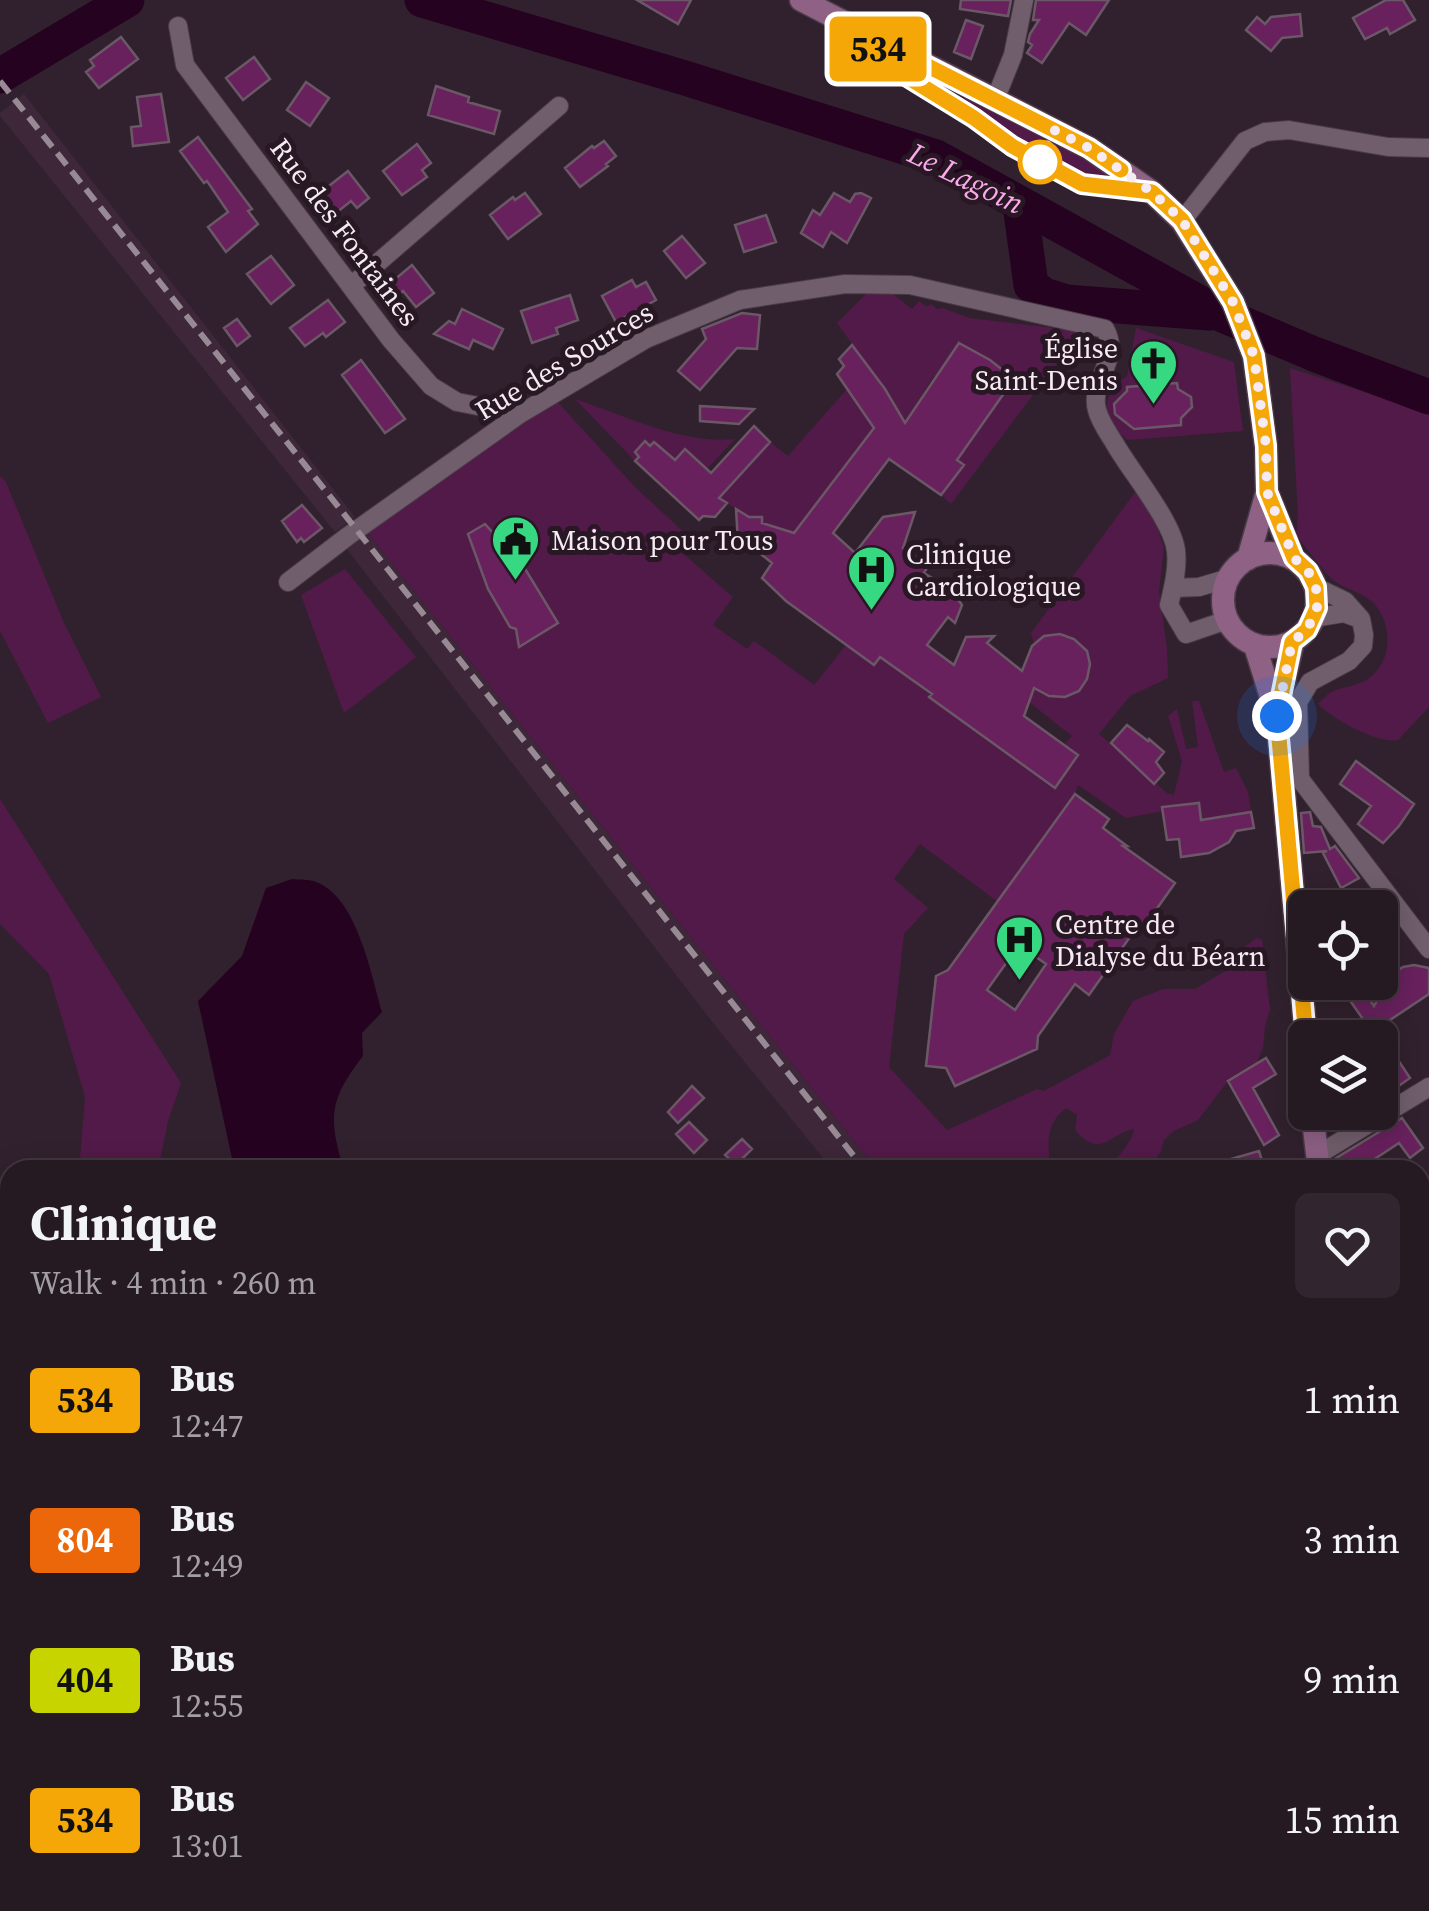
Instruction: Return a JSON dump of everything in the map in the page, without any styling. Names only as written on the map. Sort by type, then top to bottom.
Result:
[{"type":"main road","points":[[801,0],[1089,148],[1152,192],[1182,220],[1233,302],[1254,356],[1266,446],[1267,492],[1248,559]]},
{"type":"main road","points":[[1267,492],[1294,558],[1308,571],[1316,587],[1317,608],[1307,630],[1292,642],[1271,648],[1255,646],[1237,636],[1227,620],[1222,598],[1226,579],[1240,562],[1260,553],[1274,552],[1294,558]]},
{"type":"main road","points":[[1277,716],[1292,642]]},
{"type":"main road","points":[[1255,646],[1277,716],[1304,1020]]},
{"type":"main road","points":[[1313,1130],[1316,1160]]},
{"type":"street","points":[[995,100],[1014,55],[1024,0]]},
{"type":"street","name":"Rue des Fontaines","points":[[178,26],[184,66],[391,340],[431,386],[457,402],[520,414]]},
{"type":"street","points":[[351,286],[559,106]]},
{"type":"street","points":[[1182,220],[1245,141],[1265,132],[1289,130],[1388,146],[1429,148]]},
{"type":"street","name":"Rue des Sources","points":[[288,582],[520,414],[646,339],[740,300],[845,284],[910,286],[1105,328],[1111,338],[1110,358],[1098,385],[1096,407],[1126,464],[1172,532],[1176,552],[1169,605],[1186,634],[1227,620]]},
{"type":"street","points":[[1173,588],[1199,587],[1226,579]]},
{"type":"street","points":[[1316,587],[1346,601],[1360,619],[1364,636],[1363,646],[1349,661],[1310,682],[1298,702],[1300,779],[1429,950]]},
{"type":"street","points":[[1312,618],[1344,613],[1360,619]]},
{"type":"street","points":[[1325,1160],[1429,1087]]},
{"type":"shaded area","points":[[24,94],[355,517],[335,532],[0,116]]},
{"type":"shaded area","points":[[965,97],[1021,123],[1121,181],[1081,177],[1015,139],[961,101]]},
{"type":"shaded area","points":[[868,292],[893,294],[912,309],[919,301],[927,307],[931,304],[969,318],[1081,331],[951,504],[941,495],[963,465],[954,458],[1014,379],[990,361],[924,436],[913,428],[910,432],[885,389],[837,323]],"holes":[[[960,343],[973,352],[930,419],[914,408]]]},
{"type":"shaded area","points":[[1136,328],[1234,362],[1243,431],[1127,440],[1106,419],[1106,412],[1113,389],[1127,376]],"holes":[[[1176,383],[1178,392],[1191,397],[1192,408],[1180,415],[1180,425],[1131,429],[1130,418],[1122,419],[1115,413],[1114,404],[1121,397],[1128,397],[1128,387]]]},
{"type":"shaded area","points":[[1290,368],[1429,413],[1429,707],[1398,740],[1356,729],[1318,704],[1333,691],[1372,676],[1384,659],[1388,638],[1377,608],[1366,597],[1331,578],[1296,535]]},
{"type":"shaded area","points":[[847,389],[874,427],[793,535],[762,523],[762,517],[749,517],[719,498],[770,442],[788,456]]},
{"type":"shaded area","points":[[555,399],[634,486],[690,538],[680,551],[733,597],[713,625],[747,649],[754,641],[814,685],[846,645],[874,664],[880,657],[1054,788],[1077,755],[1064,745],[1072,736],[1029,702],[1028,695],[1036,689],[1060,697],[1083,648],[1059,636],[1034,644],[1031,633],[1136,491],[1155,521],[1164,548],[1159,591],[1168,678],[1130,696],[1099,734],[1174,795],[1182,761],[1168,716],[1177,709],[1186,749],[1198,747],[1192,701],[1199,701],[1224,772],[1236,768],[1248,792],[1251,812],[1213,818],[1201,824],[1198,803],[1163,807],[1163,811],[1126,818],[1078,785],[998,902],[920,844],[894,879],[928,908],[904,934],[889,1067],[947,1130],[1037,1089],[1044,1091],[1110,1055],[1114,1034],[1133,1001],[1163,989],[1195,989],[1251,956],[1237,952],[1257,938],[1262,940],[1270,1009],[1256,1065],[1228,1081],[1198,1120],[1164,1140],[1155,1160],[1115,1160],[1134,1129],[1099,1144],[1092,1143],[1075,1130],[1077,1115],[1066,1108],[1050,1130],[1047,1160],[869,1160],[367,532]]},
{"type":"shaded area","points":[[575,399],[674,433],[735,439],[707,469],[685,450],[675,460],[654,442],[635,461]]},
{"type":"shaded area","points":[[0,476],[101,697],[48,723],[0,631]]},
{"type":"shaded area","points":[[367,532],[869,1160],[825,1160],[717,1028],[346,548]]},
{"type":"shaded area","points":[[345,569],[416,657],[344,713],[301,595]]},
{"type":"shaded area","points":[[0,799],[181,1083],[160,1160],[80,1160],[85,1097],[49,974],[0,924]]},
{"type":"shaded area","points":[[292,879],[316,882],[330,890],[342,903],[360,938],[382,1012],[362,1033],[363,1056],[338,1098],[334,1123],[341,1160],[232,1160],[198,1001],[242,956],[266,888]]},
{"type":"building","points":[[637,0],[691,0],[678,24]]},
{"type":"building","points":[[961,0],[1011,0],[1008,16],[960,9]]},
{"type":"building","points":[[1036,0],[1109,0],[1086,35],[1069,23],[1042,63],[1027,53],[1032,45],[1028,42],[1030,34],[1039,20],[1033,20]]},
{"type":"building","points":[[1386,0],[1403,0],[1415,20],[1390,34],[1387,28],[1365,39],[1353,18]]},
{"type":"building","points":[[1300,14],[1302,36],[1282,38],[1271,51],[1246,30],[1257,17],[1265,24],[1271,17]]},
{"type":"building","points":[[966,20],[983,26],[971,59],[954,52]]},
{"type":"building","points":[[121,37],[138,59],[99,88],[86,72],[94,66],[90,60]]},
{"type":"building","points":[[254,57],[270,79],[243,100],[226,78]]},
{"type":"building","points":[[306,82],[329,98],[310,126],[287,110]]},
{"type":"building","points":[[436,86],[469,97],[468,102],[500,111],[494,134],[428,115]]},
{"type":"building","points":[[161,94],[169,142],[133,146],[131,127],[141,126],[137,97]]},
{"type":"building","points":[[198,137],[252,209],[248,211],[258,224],[226,252],[208,227],[228,212],[180,151]]},
{"type":"building","points":[[604,141],[616,156],[580,187],[565,168]]},
{"type":"building","points":[[417,144],[431,163],[422,170],[427,177],[402,195],[383,171]]},
{"type":"building","points":[[348,171],[369,198],[357,208],[351,201],[331,217],[316,196]]},
{"type":"building","points":[[525,193],[541,214],[508,239],[490,215]]},
{"type":"building","points":[[834,193],[850,202],[855,194],[871,198],[847,243],[831,232],[823,247],[801,233],[813,210],[820,215]]},
{"type":"building","points":[[766,215],[776,242],[744,252],[735,225]]},
{"type":"building","points":[[682,236],[705,263],[686,278],[664,251]]},
{"type":"building","points":[[271,256],[294,285],[271,304],[247,274]]},
{"type":"building","points":[[412,265],[434,293],[416,307],[403,291],[396,297],[387,286]]},
{"type":"building","points":[[632,280],[636,287],[646,282],[656,300],[616,322],[602,296]]},
{"type":"building","points":[[570,295],[578,320],[556,328],[558,334],[532,343],[521,311]]},
{"type":"building","points":[[328,300],[345,322],[326,337],[323,333],[305,346],[290,328]]},
{"type":"building","points":[[462,309],[503,329],[493,349],[473,340],[469,349],[434,334],[449,321],[455,324]]},
{"type":"building","points":[[742,313],[760,315],[757,349],[737,348],[700,390],[678,371],[706,339],[702,329]]},
{"type":"building","points":[[237,319],[250,336],[237,346],[224,328]]},
{"type":"building","points":[[959,343],[1014,379],[957,460],[964,465],[941,495],[889,459],[833,533],[855,553],[883,517],[915,512],[903,548],[928,566],[924,573],[951,590],[962,605],[955,623],[948,617],[927,645],[954,665],[966,637],[994,636],[987,643],[1022,671],[1032,646],[1044,636],[1060,634],[1074,639],[1087,651],[1087,679],[1079,691],[1065,697],[1049,696],[1034,688],[1024,716],[1078,755],[1055,788],[880,657],[874,665],[786,601],[762,578],[772,563],[762,555],[773,540],[738,542],[736,509],[794,533],[874,428],[837,374],[844,366],[839,359],[852,345],[905,423]]},
{"type":"building","points":[[361,360],[405,419],[385,433],[342,375]]},
{"type":"building","name":"Église Saint-Denis","points":[[1177,383],[1178,389],[1191,397],[1192,407],[1181,418],[1181,425],[1134,429],[1115,414],[1114,404],[1127,387]]},
{"type":"building","points":[[700,406],[754,409],[739,424],[700,421]]},
{"type":"building","points":[[754,426],[770,442],[719,498],[727,503],[715,517],[703,516],[699,520],[635,461],[639,457],[635,452],[645,441],[650,446],[654,442],[675,460],[685,449],[711,473]]},
{"type":"building","points":[[302,505],[322,528],[304,542],[301,538],[297,542],[282,521]]},
{"type":"building","points":[[485,524],[524,567],[558,623],[519,647],[516,629],[510,627],[488,589],[468,534]]},
{"type":"building","points":[[1127,725],[1164,752],[1156,762],[1164,773],[1154,784],[1111,743]]},
{"type":"building","points":[[1356,761],[1414,804],[1383,843],[1358,824],[1371,806],[1340,784]]},
{"type":"building","points":[[1075,794],[1109,819],[1103,828],[1127,846],[1123,846],[1175,883],[1141,931],[1137,927],[1089,995],[1075,984],[1038,1036],[1037,1049],[955,1086],[946,1068],[926,1066],[936,976],[948,970]],"holes":[[[1019,945],[1046,964],[1015,1010],[987,990]]]},
{"type":"building","points":[[1199,803],[1201,820],[1251,812],[1254,828],[1236,831],[1229,842],[1209,853],[1181,857],[1179,839],[1167,840],[1162,807]]},
{"type":"building","points":[[1310,812],[1313,826],[1321,827],[1330,849],[1335,846],[1359,878],[1341,888],[1323,853],[1327,851],[1304,853],[1301,813]]},
{"type":"building","points":[[1429,968],[1429,994],[1390,1020],[1364,1020],[1350,1000],[1370,1000],[1374,1006],[1377,1000],[1398,1000],[1398,970]]},
{"type":"building","points":[[1266,1058],[1276,1074],[1253,1088],[1279,1135],[1264,1145],[1228,1081]]},
{"type":"building","points":[[1398,1060],[1410,1078],[1398,1086]]},
{"type":"building","points":[[692,1086],[704,1098],[678,1123],[668,1112]]},
{"type":"building","points":[[1402,1118],[1423,1148],[1410,1158],[1399,1143],[1373,1160],[1333,1160],[1382,1130],[1398,1130],[1398,1120]]},
{"type":"building","points":[[689,1122],[707,1140],[694,1153],[676,1134]]},
{"type":"building","points":[[742,1139],[752,1149],[741,1160],[730,1160],[725,1155]]},
{"type":"building","points":[[1259,1151],[1262,1160],[1227,1160]]},
{"type":"waterway","name":"Le Lagoin","points":[[0,76],[127,0]]},
{"type":"waterway","name":"Le Lagoin","points":[[422,0],[936,157],[1220,314],[1429,397]]},
{"type":"waterway","points":[[1020,205],[1031,285],[1044,295],[1066,302],[1209,313]]},
{"type":"railway","points":[[0,81],[857,1160]]},
{"type":"bus line","name":"534","points":[[1121,170],[1089,148],[867,35],[896,70],[1012,146],[1082,184],[1152,192],[1182,220],[1233,302],[1254,356],[1266,446],[1267,492],[1294,558],[1308,571],[1316,587],[1317,608],[1307,630],[1292,642],[1277,716],[1304,1020]]},
{"type":"place","name":"Église Saint-Denis","points":[[1153,406]]},
{"type":"place","name":"Maison pour Tous","points":[[516,582]]},
{"type":"place","name":"Clinique Cardiologique","points":[[871,612]]},
{"type":"place","name":"Centre de Dialyse du Béarn","points":[[1020,982]]},
{"type":"route","points":[[1040,162],[1054,130],[1089,148],[1152,192],[1182,220],[1233,302],[1254,356],[1266,446],[1267,492],[1294,558],[1308,571],[1316,587],[1317,608],[1307,630],[1292,642],[1277,716]]}]
